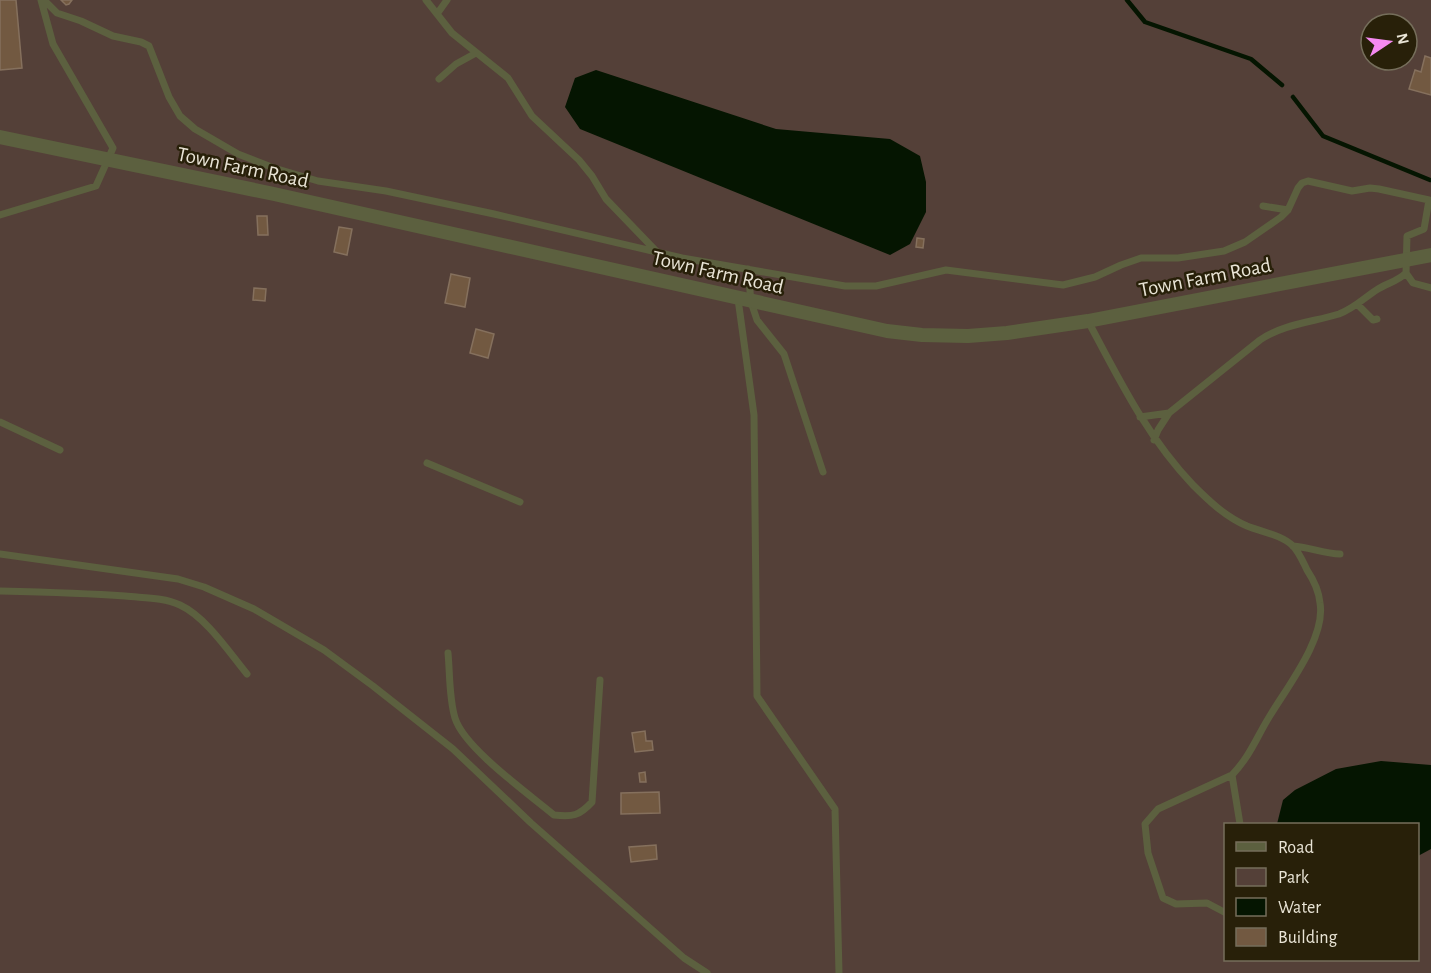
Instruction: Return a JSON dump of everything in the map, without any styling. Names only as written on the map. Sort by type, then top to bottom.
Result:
[{"type":"street","name":"Town Farm Road","points":[[0,137],[285,197],[886,331],[922,335],[968,336],[1007,333],[1088,321],[1406,266],[1431,255]]},
{"type":"lane","points":[[0,215],[96,186],[113,148],[53,44],[42,0]]},
{"type":"lane","points":[[42,0],[57,13],[113,36],[150,46],[169,97],[180,116],[195,129],[238,154],[318,181],[386,191],[657,252],[845,286],[876,286],[946,270],[1063,285],[1095,277],[1141,258],[1178,258],[1224,251],[1245,242],[1281,217],[1288,210],[1298,188],[1302,183],[1308,181],[1344,190],[1379,189],[1430,200],[1424,229],[1407,236],[1406,266],[1413,283],[1431,288]]},
{"type":"lane","points":[[426,0],[452,33],[508,78],[532,116],[579,160],[606,199],[657,252]]},
{"type":"lane","points":[[437,14],[447,0]]},
{"type":"lane","points":[[439,79],[456,64],[476,53]]},
{"type":"lane","points":[[1263,206],[1288,210]]},
{"type":"lane","points":[[1154,440],[1169,413],[1269,334],[1341,313],[1358,305],[1375,291],[1399,279],[1406,266]]},
{"type":"lane","points":[[748,269],[745,300],[754,415],[757,696],[835,809],[839,973]]},
{"type":"lane","points":[[745,300],[757,320],[784,354],[823,472]]},
{"type":"lane","points":[[1358,305],[1373,320],[1377,319]]},
{"type":"lane","points":[[1088,321],[1154,440],[1213,505],[1246,526],[1277,537],[1293,546],[1329,554],[1340,554]]},
{"type":"lane","points":[[1140,417],[1169,413]]},
{"type":"lane","points":[[0,422],[60,450]]},
{"type":"lane","points":[[427,463],[520,502]]},
{"type":"lane","points":[[1224,912],[1207,903],[1176,904],[1162,898],[1148,853],[1145,824],[1158,809],[1232,774],[1246,761],[1270,715],[1311,648],[1318,628],[1321,604],[1312,577],[1293,546]]},
{"type":"lane","points":[[0,555],[178,579],[204,587],[254,609],[324,650],[453,748],[531,823],[684,958],[707,973]]},
{"type":"lane","points":[[0,591],[72,592],[137,597],[161,599],[180,605],[196,616],[221,641],[247,674]]},
{"type":"lane","points":[[448,653],[455,718],[463,733],[477,751],[554,815],[569,816],[582,813],[592,802],[600,680]]},
{"type":"lane","points":[[1232,774],[1240,823]]},
{"type":"green space","points":[[0,0],[1431,0],[1431,973],[0,973]]},
{"type":"water","points":[[596,70],[776,129],[890,139],[920,156],[926,182],[926,212],[910,244],[890,255],[580,129],[565,107],[575,78]]},
{"type":"water","points":[[1381,761],[1431,765],[1431,849],[1419,855],[1419,823],[1277,823],[1283,800],[1295,790],[1336,769]]},
{"type":"building","points":[[0,0],[16,0],[22,68],[0,70]]},
{"type":"building","points":[[61,0],[72,0],[66,5]]},
{"type":"building","points":[[1425,56],[1431,58],[1431,95],[1409,89],[1414,72],[1421,72]]},
{"type":"building","points":[[257,216],[267,216],[268,235],[258,235]]},
{"type":"building","points":[[339,227],[352,229],[347,255],[334,252]]},
{"type":"building","points":[[917,238],[924,239],[923,248],[916,247]]},
{"type":"building","points":[[451,274],[470,278],[465,307],[445,303]]},
{"type":"building","points":[[254,288],[266,289],[265,301],[253,300]]},
{"type":"building","points":[[476,329],[494,334],[488,358],[470,353]]},
{"type":"building","points":[[645,731],[646,741],[652,741],[653,750],[635,752],[632,733]]},
{"type":"building","points":[[645,772],[646,782],[640,782],[639,773]]},
{"type":"building","points":[[659,792],[660,813],[621,814],[621,793]]},
{"type":"building","points":[[656,845],[657,859],[631,862],[629,847]]},
{"type":"waterway","points":[[1127,0],[1145,22],[1251,59],[1282,85]]},
{"type":"waterway","points":[[1293,97],[1323,136],[1430,180]]}]
